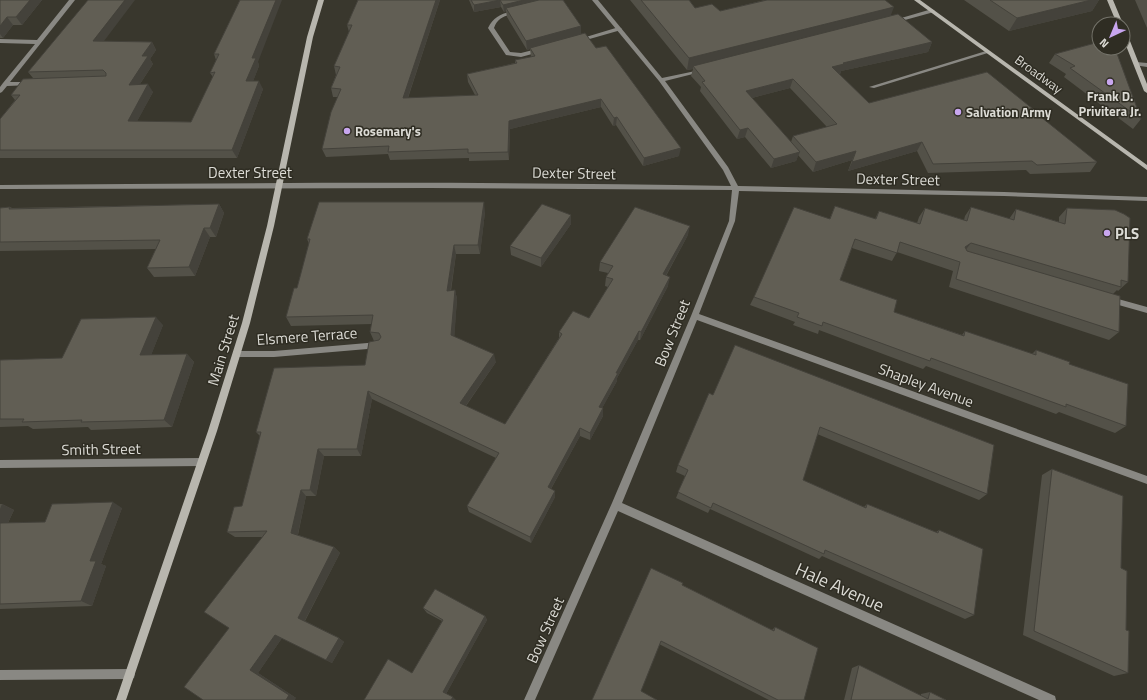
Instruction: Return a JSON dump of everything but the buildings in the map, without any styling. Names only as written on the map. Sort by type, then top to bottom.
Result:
[{"type":"street","points":[[0,91],[72,0]]},
{"type":"street","name":"Main Street","points":[[121,700],[237,354],[261,268],[280,185],[302,76],[321,0]]},
{"type":"street","points":[[595,0],[661,80],[726,169],[736,189]]},
{"type":"street","name":"Broadway","points":[[917,0],[1147,168]]},
{"type":"street","points":[[1110,0],[1117,16]]},
{"type":"street","points":[[522,10],[499,16],[493,21],[491,28],[508,54],[521,55],[550,47]]},
{"type":"street","points":[[890,22],[932,11]]},
{"type":"street","points":[[572,42],[619,29]]},
{"type":"street","points":[[0,41],[38,42]]},
{"type":"street","points":[[1131,51],[1147,91]]},
{"type":"street","points":[[872,87],[988,52]]},
{"type":"street","points":[[1136,64],[1147,65]]},
{"type":"street","points":[[661,80],[707,69]]},
{"type":"street","points":[[5,84],[35,84]]},
{"type":"street","name":"Dexter Street","points":[[0,187],[520,185],[1012,194],[1147,199]]},
{"type":"street","name":"Bow Street","points":[[529,700],[616,505],[695,316],[732,222],[736,189]]},
{"type":"street","points":[[1104,298],[1147,310]]},
{"type":"street","name":"Shapley Avenue","points":[[695,316],[1147,480]]},
{"type":"street","name":"Elsmere Terrace","points":[[237,354],[274,354],[380,345]]},
{"type":"street","name":"Smith Street","points":[[0,464],[202,462]]},
{"type":"street","name":"Hale Avenue","points":[[616,505],[1051,700]]},
{"type":"street","points":[[0,675],[130,674]]},
{"type":"place","name":"Frank D. Privitera Jr.","points":[[1110,82]]},
{"type":"place","name":"Salvation Army","points":[[958,112]]},
{"type":"place","name":"Rosemary's","points":[[347,131]]},
{"type":"place","name":"PLS","points":[[1107,233]]}]
